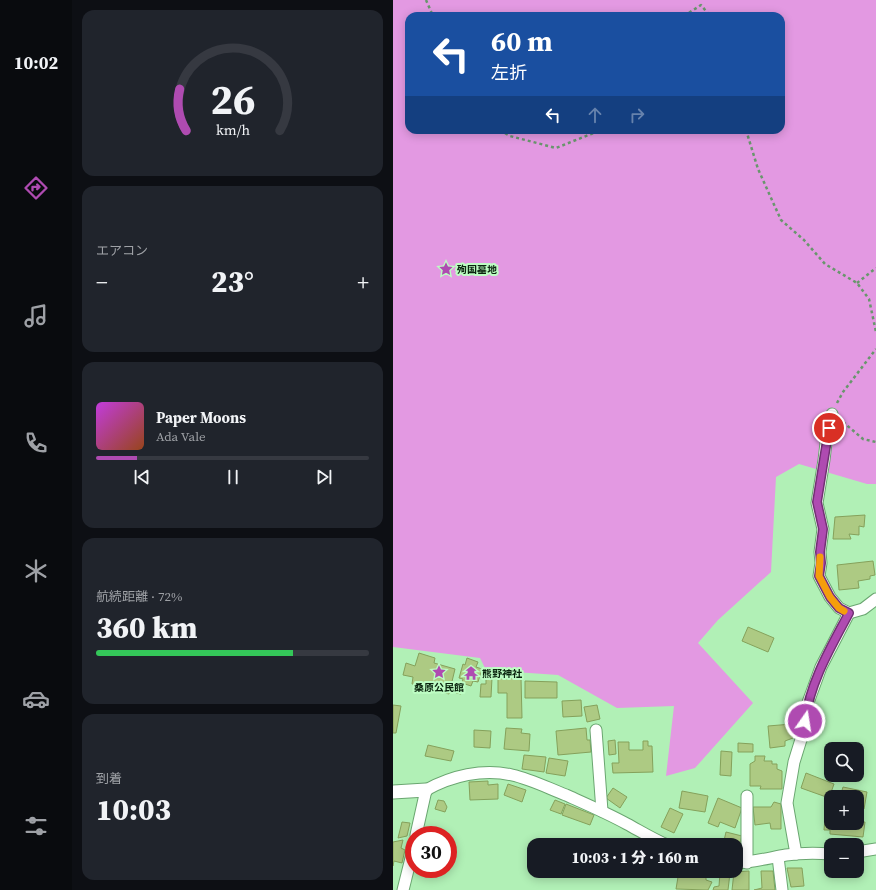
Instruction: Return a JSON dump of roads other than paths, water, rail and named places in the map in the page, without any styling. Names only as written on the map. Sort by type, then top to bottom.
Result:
[{"type":"street","points":[[832,414],[817,502],[823,529],[819,576],[830,597],[839,608],[849,613],[863,609],[876,599]]},
{"type":"street","points":[[796,854],[787,803],[794,762],[803,733],[806,708],[821,666],[849,613]]},
{"type":"street","points":[[596,730],[602,812]]},
{"type":"street","points":[[393,792],[426,790],[457,777],[478,773],[511,774],[537,783],[602,812],[653,838]]},
{"type":"street","points":[[419,826],[426,790]]},
{"type":"street","points":[[743,841],[747,796]]},
{"type":"street","points":[[864,851],[876,849]]},
{"type":"street","points":[[743,863],[796,854],[824,854]]},
{"type":"street","points":[[778,857],[782,890]]},
{"type":"street","points":[[403,890],[406,878]]},
{"type":"place","name":"殉国墓地","points":[[446,269]]},
{"type":"place","name":"桑原公民館","points":[[439,672]]},
{"type":"place","name":"熊野神社","points":[[471,673]]}]
